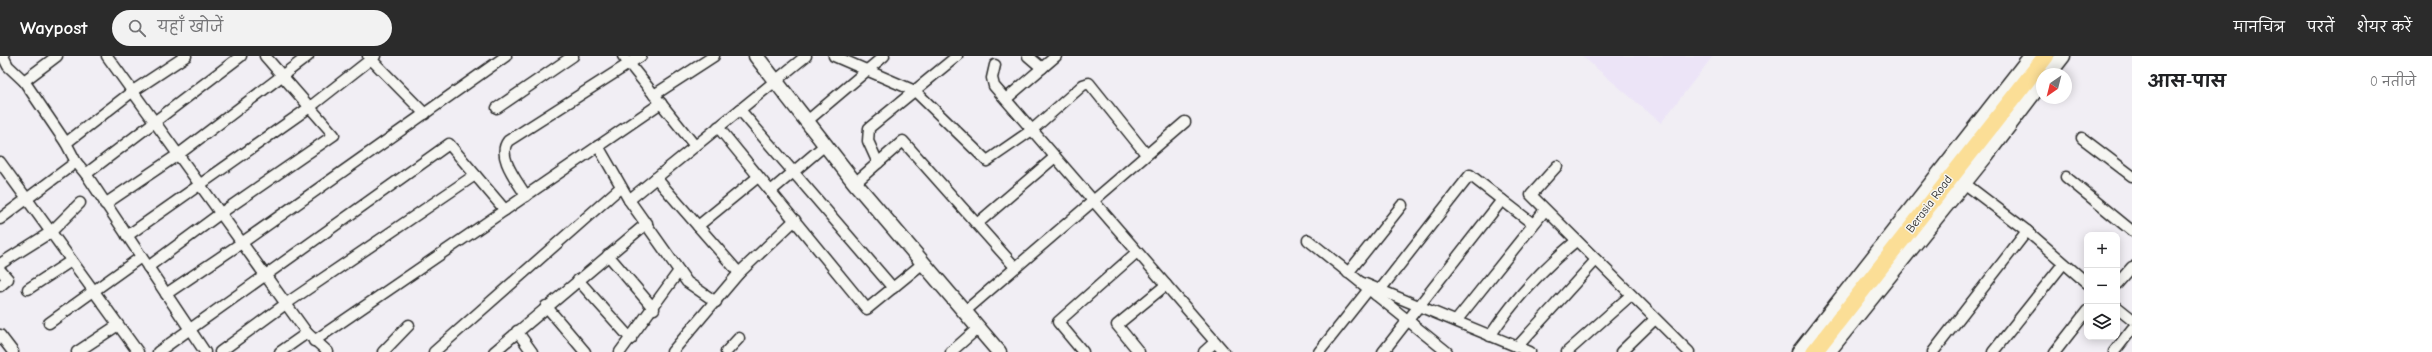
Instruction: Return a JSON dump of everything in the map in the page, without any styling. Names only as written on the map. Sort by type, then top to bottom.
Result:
[{"type":"main road","name":"Berasia Road","points":[[1814,352],[2046,56]]},
{"type":"street","points":[[3,56],[8,66],[24,81],[66,143],[76,162],[86,174],[188,328],[206,352]]},
{"type":"street","points":[[24,81],[58,56]]},
{"type":"street","points":[[66,143],[133,91],[186,56]]},
{"type":"street","points":[[86,174],[156,122],[240,56]]},
{"type":"street","points":[[148,267],[221,213],[334,135],[265,56]]},
{"type":"street","points":[[105,204],[179,154],[284,77],[308,56]]},
{"type":"street","points":[[166,294],[243,242],[506,56]]},
{"type":"street","points":[[497,108],[573,56]]},
{"type":"street","points":[[526,196],[504,156],[504,146],[508,141],[626,60],[641,56]]},
{"type":"street","points":[[314,341],[598,146],[714,56]]},
{"type":"street","points":[[756,56],[855,183],[977,329],[999,352]]},
{"type":"street","points":[[629,200],[806,56]]},
{"type":"street","points":[[834,56],[915,91],[987,162],[1032,130],[1083,85],[1089,83],[1146,154]]},
{"type":"street","points":[[806,122],[884,56]]},
{"type":"street","points":[[878,163],[868,141],[869,128],[957,56]]},
{"type":"street","points":[[1028,56],[1042,68]]},
{"type":"street","points":[[1006,99],[1056,56]]},
{"type":"street","points":[[1799,352],[2031,56]]},
{"type":"street","points":[[2054,68],[2063,56]]},
{"type":"street","points":[[127,236],[310,107],[371,57],[425,114]]},
{"type":"street","points":[[113,58],[133,91],[287,303],[307,333],[314,341],[328,352]]},
{"type":"street","points":[[626,60],[695,146]]},
{"type":"street","points":[[995,65],[992,78],[994,86],[1224,352]]},
{"type":"street","points":[[1828,352],[1964,183],[2036,90]]},
{"type":"street","points":[[740,110],[892,288]]},
{"type":"street","points":[[964,312],[1092,199],[1185,122]]},
{"type":"street","points":[[718,127],[867,309],[922,264]]},
{"type":"street","points":[[2082,138],[2132,176]]},
{"type":"street","points":[[855,183],[903,142],[978,223],[1015,267]]},
{"type":"street","points":[[158,352],[188,328],[449,144],[505,210]]},
{"type":"street","points":[[770,191],[825,145]]},
{"type":"street","points":[[598,146],[629,200],[647,223],[687,282],[716,302]]},
{"type":"street","points":[[978,223],[1055,157]]},
{"type":"street","points":[[0,162],[138,352]]},
{"type":"street","points":[[0,219],[28,200],[76,162]]},
{"type":"street","points":[[1558,166],[1531,196],[1655,319],[1682,350]]},
{"type":"street","points":[[220,352],[287,303],[475,175]]},
{"type":"street","points":[[1319,352],[1470,175],[1533,224]]},
{"type":"street","points":[[698,226],[758,177]]},
{"type":"street","points":[[2066,177],[2132,231]]},
{"type":"street","points":[[656,178],[739,273]]},
{"type":"street","points":[[1964,183],[2027,230],[2063,264],[2084,281]]},
{"type":"street","points":[[434,352],[621,187]]},
{"type":"street","points":[[1383,352],[1502,200]]},
{"type":"street","points":[[0,264],[51,232],[80,203]]},
{"type":"street","points":[[1348,273],[1402,205]]},
{"type":"street","points":[[1456,321],[1545,210]]},
{"type":"street","points":[[672,352],[716,302],[739,273],[795,220]]},
{"type":"street","points":[[494,352],[546,306],[647,223]]},
{"type":"street","points":[[1933,352],[2027,230]]},
{"type":"street","points":[[1308,240],[1348,273],[1372,289],[1408,320],[1434,348],[1447,352]]},
{"type":"street","points":[[1490,336],[1510,305],[1530,282],[1576,241]]},
{"type":"street","points":[[1083,352],[1058,322],[1137,252]]},
{"type":"street","points":[[608,255],[654,308]]},
{"type":"street","points":[[49,323],[141,257]]},
{"type":"street","points":[[28,289],[71,260]]},
{"type":"street","points":[[1517,346],[1596,260]]},
{"type":"street","points":[[1993,352],[2063,264]]},
{"type":"street","points":[[2120,281],[2132,267]]},
{"type":"street","points":[[0,270],[8,279],[0,286]]},
{"type":"street","points":[[620,352],[654,308],[679,271]]},
{"type":"street","points":[[578,280],[631,339]]},
{"type":"street","points":[[1139,352],[1117,325],[1166,285]]},
{"type":"street","points":[[1372,289],[1420,306],[1529,352]]},
{"type":"street","points":[[1567,352],[1631,295]]},
{"type":"street","points":[[546,306],[585,352]]},
{"type":"street","points":[[2120,308],[2132,318]]},
{"type":"street","points":[[2055,352],[2084,315]]},
{"type":"street","points":[[1621,352],[1655,319]]},
{"type":"street","points":[[76,352],[118,325]]},
{"type":"street","points":[[383,352],[409,325]]},
{"type":"street","points":[[951,352],[977,329]]},
{"type":"street","points":[[2114,352],[2132,329]]},
{"type":"street","points":[[517,331],[532,352]]},
{"type":"street","points":[[280,352],[307,333]]},
{"type":"street","points":[[0,335],[13,352]]},
{"type":"street","points":[[726,352],[738,338]]},
{"type":"street","points":[[1204,352],[1215,342]]},
{"type":"shaded area","points":[[1582,56],[1713,56],[1661,123]]}]
